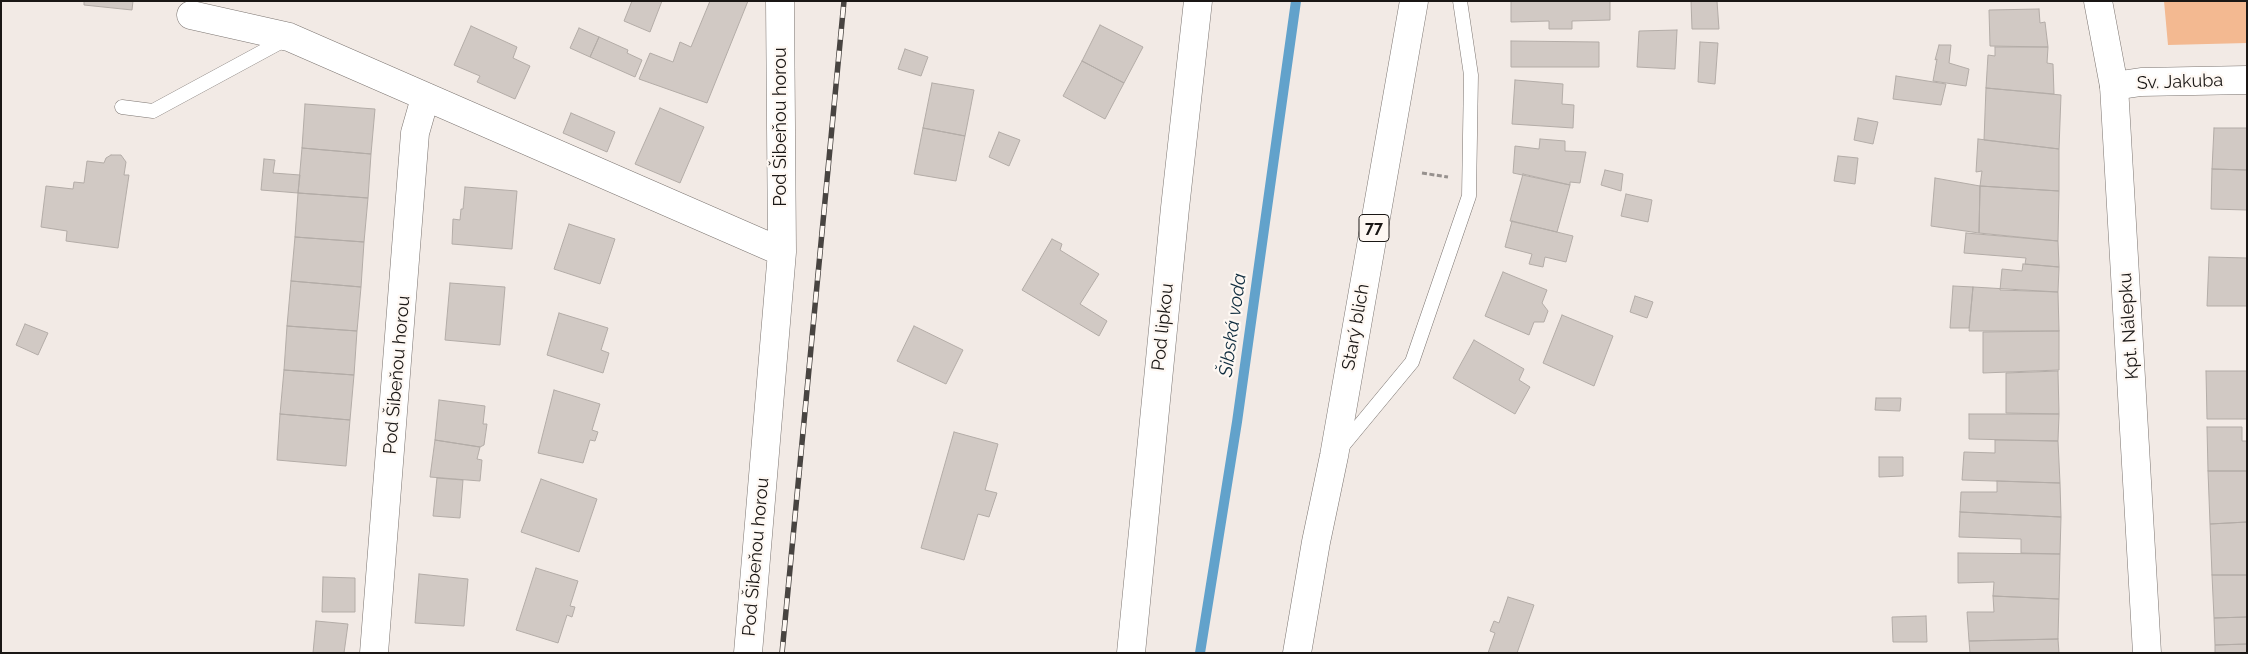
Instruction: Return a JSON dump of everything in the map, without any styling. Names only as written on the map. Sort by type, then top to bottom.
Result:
[{"type":"street","name":"Pod Šibeňou horou","points":[[748,653],[782,252],[780,1]]},
{"type":"street","name":"Pod lipkou","points":[[1131,653],[1174,208],[1198,1]]},
{"type":"street","name":"Starý blich","points":[[1297,653],[1316,542],[1334,456],[1414,1]]},
{"type":"street","name":"Kpt. Nálepku","points":[[2098,1],[2114,86],[2147,653]]},
{"type":"street","points":[[191,15],[289,37],[425,98],[782,252]]},
{"type":"street","name":"Sv. Jakuba","points":[[2114,86],[2141,82],[2247,80]]},
{"type":"street","name":"Pod Šibeňou horou","points":[[374,653],[415,133],[425,98]]},
{"type":"lane","points":[[1334,456],[1412,362],[1469,196],[1471,75],[1460,1]]},
{"type":"lane","points":[[122,107],[153,111],[289,37]]},
{"type":"path","points":[[1422,174],[1448,177]]},
{"type":"shaded area","points":[[2164,1],[2247,1],[2247,43],[2168,45]]},
{"type":"building","points":[[84,1],[133,1],[132,10],[84,5]]},
{"type":"building","points":[[632,1],[662,1],[650,32],[624,21]]},
{"type":"building","points":[[710,1],[748,1],[707,103],[639,79],[650,53],[673,62],[680,42],[691,47]]},
{"type":"building","points":[[1511,1],[1610,1],[1610,20],[1572,21],[1572,29],[1549,29],[1549,21],[1511,22]]},
{"type":"building","points":[[1691,1],[1717,1],[1719,29],[1692,29]]},
{"type":"building","points":[[2039,9],[2040,23],[2045,22],[2048,47],[1990,46],[1989,10]]},
{"type":"building","points":[[1100,25],[1143,47],[1124,83],[1082,61]]},
{"type":"building","points":[[471,26],[517,47],[513,58],[530,66],[515,99],[477,82],[480,76],[454,65]]},
{"type":"building","points":[[579,28],[599,37],[590,57],[570,48]]},
{"type":"building","points":[[1677,30],[1675,69],[1637,67],[1639,31]]},
{"type":"building","points":[[599,37],[628,50],[627,53],[642,60],[635,77],[590,57]]},
{"type":"building","points":[[1511,41],[1599,42],[1599,67],[1511,67]]},
{"type":"building","points":[[1700,42],[1718,43],[1715,84],[1698,82]]},
{"type":"building","points":[[1939,45],[1951,45],[1949,63],[1969,69],[1966,86],[1933,81]]},
{"type":"building","points":[[1995,47],[2048,47],[2047,63],[2053,64],[2054,94],[1986,88],[1988,55],[1995,56]]},
{"type":"building","points":[[905,49],[928,57],[921,76],[898,69]]},
{"type":"building","points":[[1082,61],[1124,83],[1105,119],[1063,96]]},
{"type":"building","points":[[1896,76],[1946,84],[1941,105],[1893,99]]},
{"type":"building","points":[[1515,80],[1563,84],[1562,104],[1574,105],[1573,128],[1512,124]]},
{"type":"building","points":[[932,83],[974,90],[965,136],[923,128]]},
{"type":"building","points":[[1986,88],[2061,95],[2059,149],[1984,140]]},
{"type":"building","points":[[305,104],[375,109],[371,154],[302,148]]},
{"type":"building","points":[[660,108],[704,127],[680,183],[635,164]]},
{"type":"building","points":[[571,113],[615,132],[607,152],[563,133]]},
{"type":"building","points":[[1858,118],[1878,122],[1873,144],[1854,140]]},
{"type":"building","points":[[923,128],[965,136],[956,181],[914,174]]},
{"type":"building","points":[[2214,128],[2247,128],[2247,170],[2212,169]]},
{"type":"building","points":[[999,132],[1020,140],[1009,166],[989,157]]},
{"type":"building","points":[[1540,139],[1565,141],[1565,151],[1586,152],[1580,183],[1570,182],[1570,185],[1513,173],[1515,146],[1539,149]]},
{"type":"building","points":[[1978,139],[2059,149],[2059,191],[1980,186],[1982,171],[1976,172]]},
{"type":"building","points":[[302,148],[371,154],[368,198],[298,193]]},
{"type":"building","points":[[111,155],[121,155],[126,162],[124,175],[129,175],[118,248],[66,241],[67,231],[41,227],[46,186],[73,189],[74,182],[84,183],[87,161],[104,163],[106,158]]},
{"type":"building","points":[[1838,156],[1858,158],[1855,184],[1834,181]]},
{"type":"building","points":[[264,159],[275,160],[273,173],[300,175],[298,193],[261,190]]},
{"type":"building","points":[[2212,169],[2247,170],[2247,210],[2211,209]]},
{"type":"building","points":[[1605,170],[1623,174],[1621,191],[1601,185]]},
{"type":"building","points":[[1523,174],[1570,185],[1557,232],[1510,221]]},
{"type":"building","points":[[1935,178],[1980,186],[1979,233],[1931,226]]},
{"type":"building","points":[[1980,186],[2059,191],[2058,241],[1979,233]]},
{"type":"building","points":[[465,187],[517,191],[512,249],[452,244],[453,219],[460,220]]},
{"type":"building","points":[[298,193],[368,198],[364,242],[295,237]]},
{"type":"building","points":[[1626,194],[1652,200],[1648,222],[1621,216]]},
{"type":"building","points":[[1512,221],[1573,236],[1566,262],[1545,257],[1543,267],[1529,264],[1532,254],[1505,247]]},
{"type":"building","points":[[569,224],[615,239],[600,284],[554,269]]},
{"type":"building","points":[[1966,233],[2058,241],[2059,267],[2025,264],[2026,258],[1964,253]]},
{"type":"building","points":[[295,237],[364,242],[361,287],[291,281]]},
{"type":"building","points":[[1052,239],[1062,244],[1060,250],[1099,274],[1080,304],[1107,321],[1099,336],[1022,290]]},
{"type":"building","points":[[2209,257],[2247,258],[2247,306],[2207,306]]},
{"type":"building","points":[[2023,264],[2059,267],[2058,292],[2000,290],[2002,269],[2022,271]]},
{"type":"building","points":[[1503,272],[1547,290],[1542,303],[1548,311],[1544,322],[1534,322],[1529,335],[1485,316]]},
{"type":"building","points":[[291,281],[361,287],[357,331],[287,326]]},
{"type":"building","points":[[450,283],[505,287],[500,345],[445,340]]},
{"type":"building","points":[[1953,286],[1973,287],[1969,328],[1950,328]]},
{"type":"building","points":[[1973,287],[2058,292],[2059,331],[1969,331]]},
{"type":"building","points":[[1635,296],[1653,302],[1647,318],[1630,312]]},
{"type":"building","points":[[559,313],[608,328],[601,350],[609,353],[603,373],[547,355]]},
{"type":"building","points":[[1562,315],[1613,336],[1594,386],[1543,363]]},
{"type":"building","points":[[25,324],[48,333],[38,355],[16,345]]},
{"type":"building","points":[[287,326],[357,331],[354,375],[284,370]]},
{"type":"building","points":[[914,326],[963,350],[946,384],[897,361]]},
{"type":"building","points":[[2059,331],[2059,370],[1983,373],[1983,332]]},
{"type":"building","points":[[1474,340],[1524,369],[1519,380],[1530,387],[1515,414],[1453,378]]},
{"type":"building","points":[[284,370],[354,375],[350,420],[280,414]]},
{"type":"building","points":[[2058,371],[2059,414],[2006,413],[2006,373]]},
{"type":"building","points":[[2206,371],[2247,371],[2247,419],[2207,419]]},
{"type":"building","points":[[554,390],[600,404],[592,430],[598,432],[595,441],[590,440],[583,463],[538,453]]},
{"type":"building","points":[[1876,398],[1901,398],[1900,411],[1875,410]]},
{"type":"building","points":[[439,400],[485,406],[483,424],[487,424],[484,445],[480,447],[435,440]]},
{"type":"building","points":[[280,414],[350,420],[346,466],[277,460]]},
{"type":"building","points":[[1969,414],[2059,414],[2058,441],[1969,439]]},
{"type":"building","points":[[2207,427],[2242,427],[2242,441],[2247,441],[2247,471],[2208,471]]},
{"type":"building","points":[[954,432],[998,444],[985,490],[997,493],[989,517],[978,514],[964,560],[921,548]]},
{"type":"building","points":[[435,440],[480,447],[477,459],[482,460],[480,481],[430,477]]},
{"type":"building","points":[[1995,440],[2058,441],[2060,483],[1962,480],[1964,452],[1995,453]]},
{"type":"building","points":[[1879,457],[1903,457],[1903,476],[1879,477]]},
{"type":"building","points":[[2208,471],[2247,471],[2247,522],[2210,524]]},
{"type":"building","points":[[437,478],[463,480],[460,518],[433,516]]},
{"type":"building","points":[[541,479],[597,499],[579,552],[521,532]]},
{"type":"building","points":[[1997,481],[2060,483],[2061,517],[1960,512],[1961,492],[1997,492]]},
{"type":"building","points":[[1960,512],[2061,517],[2060,554],[2021,553],[2021,539],[1959,537]]},
{"type":"building","points":[[2247,522],[2247,575],[2212,575],[2210,524]]},
{"type":"building","points":[[1958,553],[2060,554],[2059,599],[1993,596],[1994,582],[1958,583]]},
{"type":"building","points":[[536,568],[578,581],[570,606],[575,607],[572,617],[567,615],[558,643],[516,630]]},
{"type":"building","points":[[419,574],[468,579],[464,626],[415,623]]},
{"type":"building","points":[[2212,575],[2247,575],[2247,617],[2214,618]]},
{"type":"building","points":[[323,577],[355,578],[355,612],[322,612]]},
{"type":"building","points":[[1993,596],[2059,599],[2058,639],[1969,641],[1967,612],[1994,612]]},
{"type":"building","points":[[1508,597],[1534,605],[1517,653],[1488,653],[1495,633],[1490,631],[1494,621],[1499,623]]},
{"type":"building","points":[[1926,616],[1927,642],[1893,642],[1892,617]]},
{"type":"building","points":[[2247,617],[2247,644],[2215,645],[2214,618]]},
{"type":"building","points":[[316,621],[348,624],[344,653],[313,653]]},
{"type":"building","points":[[2058,639],[2059,653],[1970,653],[1969,641]]},
{"type":"building","points":[[2247,644],[2247,653],[2215,653],[2215,645]]},
{"type":"waterway","name":"Šibská voda","points":[[1200,653],[1237,422],[1296,1]]},
{"type":"railway","points":[[782,653],[844,1]]}]
